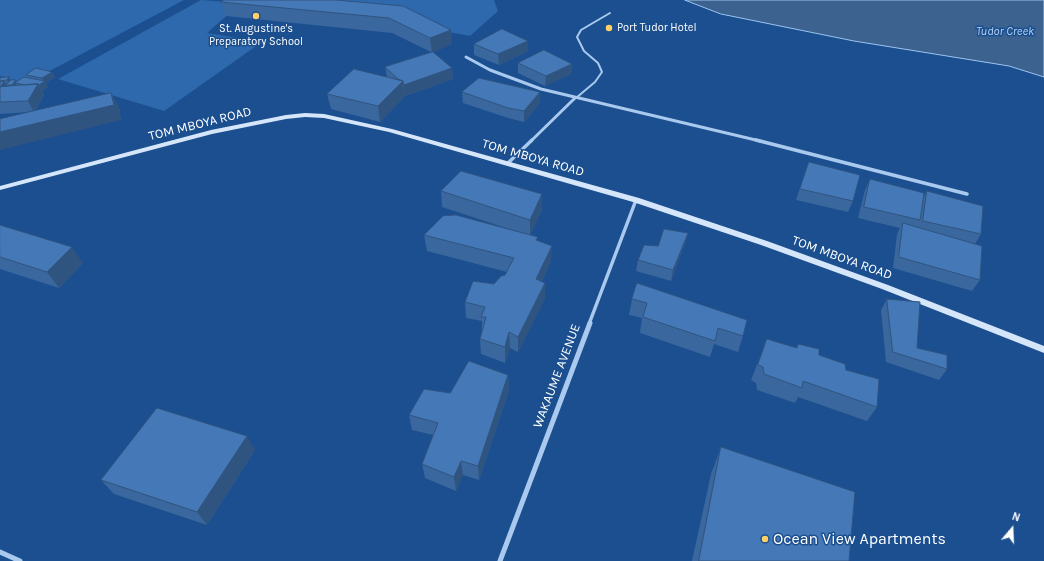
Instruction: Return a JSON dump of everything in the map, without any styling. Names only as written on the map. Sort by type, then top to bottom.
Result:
[{"type":"main road","name":"TOM MBOYA ROAD","points":[[0,188],[210,132],[256,122],[305,114],[324,116],[390,130],[636,200],[764,242],[885,287],[1044,350]]},
{"type":"street","points":[[466,57],[510,79],[530,86],[575,98],[618,106],[762,141],[967,194]]},
{"type":"street","points":[[508,163],[575,98]]},
{"type":"street","name":"WAKAUME AVENUE","points":[[500,561],[636,200]]},
{"type":"street","points":[[0,552],[20,561]]},
{"type":"lane","points":[[575,98],[595,82],[602,72],[598,63],[584,51],[577,37],[581,30],[610,13]]},
{"type":"shaded area","points":[[0,0],[184,0],[25,84],[0,76]]},
{"type":"shaded area","points":[[201,0],[241,3],[207,33],[262,42],[164,111],[58,79]]},
{"type":"shaded area","points":[[279,0],[494,0],[498,11],[470,36]]},
{"type":"water","name":"Tudor Creek","points":[[685,0],[1044,0],[1044,77],[1009,66],[854,41],[721,14]]},
{"type":"building","points":[[224,0],[336,0],[403,6],[451,30],[430,38],[389,18],[221,2]]},
{"type":"building","points":[[502,29],[528,41],[498,54],[474,44]]},
{"type":"building","points":[[544,50],[572,64],[546,76],[518,63]]},
{"type":"building","points":[[433,52],[452,68],[404,85],[403,81],[398,79],[385,67]]},
{"type":"building","points":[[36,68],[52,72],[42,78],[26,75]]},
{"type":"building","points":[[354,69],[403,81],[378,106],[327,94]]},
{"type":"building","points":[[9,77],[7,80],[0,81],[0,78]]},
{"type":"building","points":[[24,77],[45,81],[39,85],[15,83]]},
{"type":"building","points":[[479,78],[540,92],[524,111],[508,108],[462,92]]},
{"type":"building","points":[[11,80],[16,80],[12,85],[6,85]]},
{"type":"building","points":[[4,81],[1,87],[0,87],[0,82]]},
{"type":"building","points":[[38,84],[28,101],[0,102],[0,87]]},
{"type":"building","points":[[111,93],[114,105],[0,132],[0,119]]},
{"type":"building","points":[[809,162],[860,175],[853,201],[800,189]]},
{"type":"building","points":[[461,171],[542,194],[530,220],[441,191]]},
{"type":"building","points":[[870,179],[924,193],[920,220],[864,207]]},
{"type":"building","points":[[927,191],[983,206],[981,234],[923,221]]},
{"type":"building","points":[[456,215],[538,237],[536,240],[552,246],[536,279],[545,283],[518,337],[509,332],[505,347],[480,339],[486,317],[481,317],[485,307],[465,302],[473,281],[494,284],[501,276],[505,275],[514,258],[424,235],[443,216]]},
{"type":"building","points":[[903,223],[982,246],[980,280],[899,257]]},
{"type":"building","points":[[0,225],[72,247],[47,272],[0,257]]},
{"type":"building","points":[[664,229],[688,233],[673,270],[638,260],[644,245],[658,246]]},
{"type":"building","points":[[637,283],[747,320],[743,336],[718,328],[715,341],[643,317],[647,303],[632,299]]},
{"type":"building","points":[[887,299],[920,302],[917,348],[947,355],[947,369],[893,352]]},
{"type":"building","points":[[767,339],[797,348],[798,344],[819,349],[819,355],[845,364],[846,370],[879,379],[877,407],[803,381],[802,388],[764,374],[763,367],[758,365]]},
{"type":"building","points":[[469,361],[508,375],[478,466],[461,461],[454,477],[422,464],[438,423],[409,415],[424,389],[450,393]]},
{"type":"building","points":[[157,408],[247,436],[197,512],[101,480]]},
{"type":"building","name":"Ocean View Apartments","points":[[721,447],[855,492],[849,561],[699,561]]},
{"type":"place","name":"St. Augustine's Preparatory School","points":[[256,16]]},
{"type":"place","name":"Port Tudor Hotel","points":[[609,28]]},
{"type":"place","name":"Ocean View Apartments","points":[[765,539]]}]
